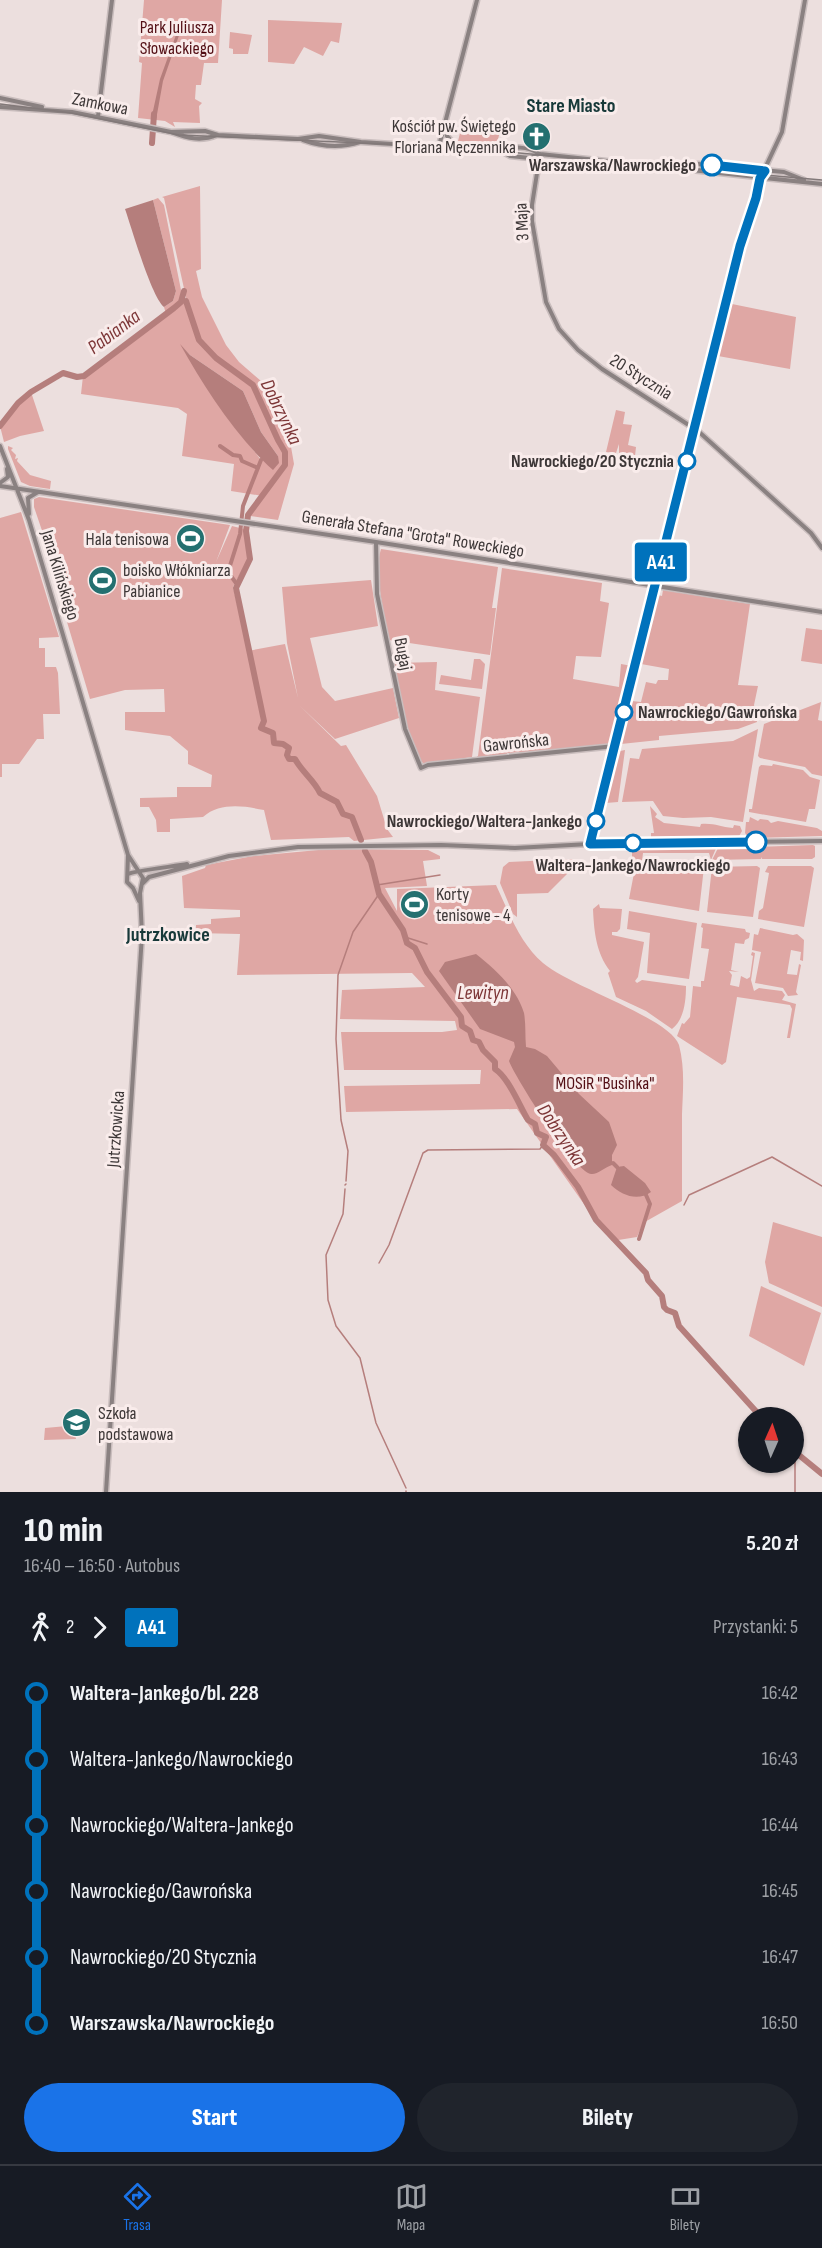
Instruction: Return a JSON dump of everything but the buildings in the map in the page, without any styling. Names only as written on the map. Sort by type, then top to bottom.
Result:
[{"type":"street","points":[[98,117],[112,0]]},
{"type":"street","points":[[439,146],[477,0]]},
{"type":"street","points":[[590,844],[740,246],[760,177],[765,171],[782,129],[805,0]]},
{"type":"street","name":"Zamkowa","points":[[0,98],[171,132]]},
{"type":"street","name":"Zamkowa","points":[[0,107],[26,110],[45,108]]},
{"type":"street","points":[[444,123],[447,136],[457,146]]},
{"type":"street","points":[[171,132],[205,131],[218,135],[298,139],[316,136],[361,142],[457,146],[501,151],[510,156],[530,158],[540,154]]},
{"type":"street","points":[[171,132],[185,138],[208,139],[218,135]]},
{"type":"street","points":[[298,139],[317,145],[342,147],[361,142]]},
{"type":"street","points":[[501,151],[510,147],[530,149],[540,154],[822,184]]},
{"type":"street","name":"3 Maja","points":[[537,254],[532,205],[540,154]]},
{"type":"street","points":[[771,157],[772,166],[781,172]]},
{"type":"street","points":[[664,167],[698,164],[781,172],[814,183]]},
{"type":"street","name":"20 Stycznia","points":[[537,254],[548,310],[568,339],[602,369],[694,429],[811,533],[822,548]]},
{"type":"street","points":[[0,485],[6,481],[8,475],[1,448]]},
{"type":"street","name":"Jana Kilińskiego","points":[[1,448],[29,520],[128,855]]},
{"type":"street","name":"Generała Stefana \"Grota\" Roweckiego","points":[[0,485],[822,612]]},
{"type":"street","points":[[29,520],[28,498],[34,493],[45,492]]},
{"type":"street","name":"Bugaj","points":[[376,542],[377,594],[405,729],[421,768]]},
{"type":"street","name":"Gawrońska","points":[[421,768],[428,765],[615,746]]},
{"type":"street","points":[[128,855],[127,882],[133,888],[142,885],[148,877],[200,863],[251,852],[298,847],[441,845],[515,848],[590,844],[822,841]]},
{"type":"street","points":[[128,855],[142,876],[142,885]]},
{"type":"street","points":[[128,874],[133,871],[200,863]]},
{"type":"street","name":"Jutrzkowicka","points":[[106,1492],[142,936],[140,904],[142,885]]},
{"type":"street","name":"Jutrzkowicka","points":[[133,888],[140,904]]},
{"type":"green space","name":"Park Juliusza Słowackiego","points":[[144,0],[222,0],[218,63],[204,63],[201,85],[196,85],[195,99],[202,103],[199,106],[200,123],[173,122],[175,127],[165,121],[138,118],[142,63],[139,62]]},
{"type":"green space","points":[[268,20],[342,23],[339,43],[331,41],[323,56],[304,47],[294,64],[268,62]]},
{"type":"green space","points":[[230,32],[252,35],[248,54],[233,54],[233,49],[229,48]]},
{"type":"green space","points":[[477,121],[502,124],[497,143],[458,141],[460,133],[465,130],[476,130]]},
{"type":"green space","points":[[200,186],[201,269],[196,271],[202,297],[226,345],[239,362],[268,387],[290,441],[294,464],[278,520],[250,516],[263,496],[231,491],[234,464],[182,456],[187,414],[178,408],[81,394],[83,376],[166,314],[164,307],[173,301],[176,291],[153,200],[158,198],[164,205],[182,295],[184,293],[189,311],[164,198],[162,197]],"holes":[[[182,347],[190,355],[243,391],[261,432],[278,456],[261,460],[229,418]]]},
{"type":"green space","points":[[732,304],[796,317],[790,369],[718,356]]},
{"type":"green space","points":[[31,392],[44,431],[4,442],[0,426],[18,403]]},
{"type":"green space","points":[[616,410],[625,412],[623,424],[632,425],[628,445],[636,447],[635,456],[619,456],[619,444],[616,453],[606,452]]},
{"type":"green space","points":[[8,446],[13,448],[11,450],[16,455],[15,459],[18,458],[17,461],[30,475],[51,481],[50,489],[21,482]]},
{"type":"green space","points":[[39,497],[230,525],[216,562],[232,526],[244,529],[248,559],[233,587],[248,651],[285,644],[298,698],[287,643],[282,587],[371,580],[378,626],[310,638],[322,687],[335,701],[393,688],[399,718],[335,739],[299,705],[341,746],[346,745],[377,796],[387,829],[393,837],[354,841],[349,837],[271,840],[264,810],[240,807],[224,807],[203,817],[170,819],[170,832],[157,832],[156,820],[149,807],[140,807],[140,798],[177,797],[177,787],[211,787],[212,775],[188,764],[188,751],[170,736],[125,730],[125,712],[165,712],[164,689],[125,690],[90,699],[50,565],[53,563],[34,507],[34,499]]},
{"type":"green space","points":[[21,512],[59,637],[39,638],[39,648],[45,648],[45,667],[56,667],[58,673],[60,714],[43,714],[44,739],[37,739],[19,764],[2,764],[2,777],[0,777],[0,518]]},
{"type":"green space","points":[[381,549],[498,567],[492,608],[496,608],[490,655],[389,640],[379,582]]},
{"type":"green space","points":[[502,568],[602,583],[600,601],[609,603],[601,657],[576,656],[573,679],[619,687],[621,664],[632,666],[616,720],[619,722],[614,740],[610,744],[523,754],[523,752],[507,753],[507,756],[474,759],[478,756]]},
{"type":"green space","points":[[663,590],[750,604],[738,685],[758,686],[754,705],[757,722],[738,729],[659,736],[659,740],[621,744],[632,701],[641,702],[646,682],[656,684],[658,680],[668,680],[669,669],[641,664],[658,595],[662,596]]},
{"type":"green space","points":[[806,628],[822,630],[822,664],[801,661]]},
{"type":"green space","points":[[474,659],[480,659],[485,664],[482,689],[439,684],[441,675],[471,680]]},
{"type":"green space","points":[[437,662],[435,690],[480,697],[472,757],[425,764],[420,761],[408,729],[394,663]]},
{"type":"green space","points":[[821,702],[818,720],[822,721],[822,776],[812,774],[805,767],[758,756],[764,724]]},
{"type":"green space","points":[[758,729],[743,822],[711,817],[663,816],[653,801],[622,802],[630,758],[639,759],[642,749],[733,741]]},
{"type":"green space","points":[[625,750],[618,802],[606,803],[620,751]]},
{"type":"green space","points":[[773,764],[803,770],[810,777],[820,780],[815,809],[809,809],[806,822],[749,812],[749,809],[752,809],[759,767]]},
{"type":"green space","points":[[650,806],[657,814],[655,817],[664,823],[700,827],[701,824],[710,824],[733,828],[734,825],[740,826],[742,831],[738,838],[651,839],[651,833],[654,833]]},
{"type":"green space","points":[[750,817],[758,821],[768,820],[771,823],[778,821],[817,828],[822,831],[822,836],[749,838],[745,833],[746,822],[749,822]]},
{"type":"green space","points":[[717,846],[711,860],[709,853],[643,853],[642,861],[632,861],[632,851],[642,847]]},
{"type":"green space","points":[[719,846],[749,846],[754,850],[754,847],[815,846],[815,857],[812,859],[762,859],[761,857],[761,859],[712,860]]},
{"type":"green space","name":"MOSiR \"Businka\"","points":[[329,849],[428,850],[440,856],[440,859],[423,861],[427,886],[385,888],[397,911],[397,889],[496,885],[521,937],[543,963],[658,1024],[672,1035],[679,1045],[683,1071],[682,1201],[643,1223],[637,1237],[612,1241],[517,1109],[346,1112],[344,1086],[480,1084],[481,1070],[344,1070],[341,1032],[442,1032],[457,1030],[455,1021],[340,1019],[342,990],[425,987],[412,973],[237,975],[240,934],[196,933],[196,925],[211,924],[211,919],[240,917],[240,910],[184,908],[182,876],[205,868],[206,865],[253,856]]},
{"type":"green space","points":[[573,859],[579,863],[580,873],[568,873],[548,893],[517,894],[517,917],[513,914],[500,883],[503,867],[509,862]]},
{"type":"green space","points":[[757,866],[760,868],[753,917],[707,912],[712,867]]},
{"type":"green space","points":[[768,866],[811,866],[814,868],[804,927],[758,919],[759,911],[763,908],[769,873],[765,872]]},
{"type":"green space","points":[[704,867],[699,911],[629,899],[635,868]]},
{"type":"green space","points":[[599,904],[600,908],[622,909],[620,929],[612,932],[612,935],[644,942],[638,977],[635,981],[637,983],[642,980],[686,986],[682,1015],[672,1029],[646,1011],[616,997],[608,973],[610,971],[602,957],[595,934],[593,909]]},
{"type":"green space","points":[[629,911],[697,923],[689,979],[647,973],[650,933],[627,929]]},
{"type":"green space","points":[[702,923],[745,929],[750,933],[744,944],[735,943],[731,970],[739,972],[729,971],[732,975],[730,985],[739,987],[741,976],[747,979],[750,977],[753,956],[751,955],[752,952],[755,953],[751,980],[754,991],[759,988],[782,991],[785,995],[782,1000],[796,1004],[790,1038],[787,1038],[792,1009],[790,1005],[737,997],[726,1062],[722,1065],[677,1036],[682,1023],[684,1024],[690,1017],[693,986],[701,987],[701,981],[704,981],[709,949],[701,948]]},
{"type":"green space","points":[[760,928],[797,934],[804,940],[803,961],[800,960],[801,952],[791,950],[787,974],[797,975],[799,964],[801,965],[796,992],[798,995],[788,996],[783,988],[755,983],[761,952],[752,950],[754,934],[758,935]]},
{"type":"green space","points":[[773,1222],[822,1237],[822,1307],[769,1283],[765,1262]]},
{"type":"green space","points":[[761,1286],[821,1313],[804,1366],[749,1336]]},
{"type":"green space","points":[[74,1426],[76,1439],[44,1440],[45,1428]]},
{"type":"water","points":[[180,24],[183,24],[163,81],[156,120],[151,120],[160,79]]},
{"type":"water","points":[[153,200],[176,291],[173,301],[164,307],[153,290],[125,209]]},
{"type":"water","points":[[180,344],[190,355],[243,391],[261,432],[278,456],[279,463],[273,470],[247,443],[222,411]]},
{"type":"water","name":"Lewityn","points":[[476,954],[498,973],[521,1004],[525,1021],[526,1047],[547,1056],[579,1094],[609,1122],[617,1145],[612,1155],[612,1165],[591,1174],[572,1158],[546,1123],[509,1061],[515,1047],[514,1042],[480,1029],[439,971],[445,962]]},
{"type":"water","points":[[624,1166],[645,1183],[651,1192],[635,1197],[620,1192],[611,1185],[617,1167]]},
{"type":"waterway","name":"Dobrzynka","points":[[152,143],[154,114]]},
{"type":"waterway","name":"Pabianka","points":[[0,426],[18,403],[31,392],[63,373],[77,377],[84,376],[174,308],[181,302],[184,291]]},
{"type":"waterway","name":"Dobrzynka","points":[[186,301],[199,340],[216,358],[253,385],[285,452],[285,465],[248,515],[246,531],[250,559],[236,588],[264,721],[261,728],[273,733],[274,743],[283,744],[289,748],[287,755],[289,759],[295,759],[320,793],[337,802],[343,814],[352,817],[361,840]]},
{"type":"waterway","points":[[220,446],[233,455],[240,456],[242,461],[258,468]]},
{"type":"waterway","points":[[236,583],[228,572],[240,534],[243,506],[261,460]]},
{"type":"waterway","name":"Dobrzynka","points":[[365,851],[371,862],[379,894],[403,930],[407,943],[415,948],[427,972],[461,1017],[462,1026],[470,1031],[473,1040],[479,1042],[483,1050],[495,1062],[495,1069],[509,1086],[528,1120],[535,1124],[537,1133],[546,1137],[543,1145],[554,1155],[578,1187],[596,1220],[646,1273],[648,1280],[662,1296],[664,1307],[675,1313],[679,1326],[752,1407]]},
{"type":"waterway","points":[[377,885],[440,875]]},
{"type":"waterway","points":[[346,1181],[348,1151],[341,1120],[336,1039],[338,975],[353,932],[379,894]]},
{"type":"waterway","points":[[405,937],[427,944]]},
{"type":"waterway","points":[[379,1263],[389,1245],[423,1153],[428,1150],[540,1149],[543,1145]]},
{"type":"waterway","points":[[684,1205],[689,1195],[772,1157],[822,1186]]},
{"type":"waterway","points":[[613,1163],[617,1167]]},
{"type":"waterway","points":[[345,1189],[343,1214],[326,1255],[328,1300],[336,1326],[360,1358],[376,1423],[406,1488]]},
{"type":"waterway","points":[[639,1239],[650,1204],[646,1195]]},
{"type":"waterway","name":"Dobrzynka","points":[[804,1459],[822,1474]]},
{"type":"waterway","points":[[795,1473],[795,1492]]},
{"type":"tram line","points":[[0,104],[72,113],[179,135],[453,147],[822,180]]},
{"type":"bus line","name":"A41","points":[[712,165],[765,171],[760,178],[756,198],[740,246],[590,844],[756,842]]},
{"type":"place","name":"Kościół pw. Świętego Floriana Męczennika","points":[[537,136]]},
{"type":"place","name":"Warszawska/Nawrockiego","points":[[712,165]]},
{"type":"place","name":"Nawrockiego/20 Stycznia","points":[[687,461]]},
{"type":"place","name":"Hala tenisowa","points":[[190,539]]},
{"type":"place","name":"boisko Włókniarza Pabianice","points":[[102,580]]},
{"type":"place","name":"Nawrockiego/Gawrońska","points":[[624,712]]},
{"type":"place","name":"Nawrockiego/Waltera-Jankego","points":[[596,821]]},
{"type":"place","name":"Waltera-Jankego/Nawrockiego","points":[[633,843]]},
{"type":"place","name":"Korty tenisowe - 4","points":[[415,904]]},
{"type":"place","name":"Szkoła podstawowa","points":[[77,1423]]},
{"type":"district","name":"Stare Miasto","points":[[571,106]]},
{"type":"district","name":"Jutrzkowice","points":[[168,935]]}]
